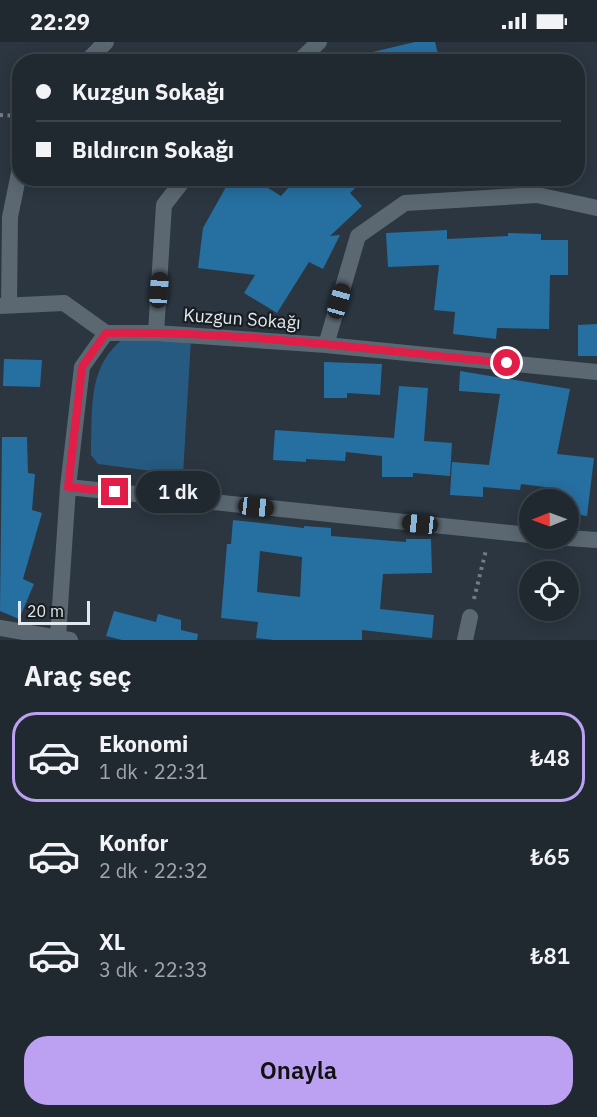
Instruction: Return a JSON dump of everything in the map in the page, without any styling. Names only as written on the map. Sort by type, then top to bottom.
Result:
[{"type":"street","points":[[94,54],[106,42]]},
{"type":"street","points":[[306,54],[319,42]]},
{"type":"street","points":[[0,628],[64,638],[68,487],[82,367],[106,333],[64,303],[4,306],[10,217],[16,186]]},
{"type":"street","points":[[156,333],[164,205],[179,186]]},
{"type":"street","points":[[326,345],[358,236],[405,203],[537,195],[597,208]]},
{"type":"street","name":"Kuzgun Sokağı","points":[[106,333],[156,333],[326,345],[597,372]]},
{"type":"street","points":[[68,487],[519,534]]},
{"type":"street","points":[[579,539],[597,540]]},
{"type":"street","points":[[465,640],[470,617]]},
{"type":"path","points":[[470,617],[491,531]]},
{"type":"shaded area","points":[[127,336],[191,339],[183,475],[98,464],[91,455],[92,405],[98,374],[104,360]]},
{"type":"building","points":[[415,42],[435,42],[438,54],[364,54]]},
{"type":"building","points":[[227,186],[265,186],[281,196],[290,186],[357,186],[350,193],[362,206],[330,236],[340,235],[323,269],[309,262],[277,313],[244,293],[255,275],[198,268],[203,228]]},
{"type":"building","points":[[447,230],[447,239],[508,236],[508,233],[541,234],[541,240],[568,240],[568,275],[550,275],[549,329],[497,328],[496,339],[453,334],[455,312],[434,310],[439,265],[388,267],[386,233]]},
{"type":"building","points":[[597,324],[597,356],[578,356],[578,325]]},
{"type":"building","points":[[4,359],[42,360],[40,387],[3,386]]},
{"type":"building","points":[[324,362],[382,364],[380,395],[347,393],[347,398],[324,398]]},
{"type":"building","points":[[460,371],[570,389],[557,454],[594,458],[587,516],[579,515],[579,489],[521,484],[519,490],[483,487],[483,497],[450,495],[452,462],[489,465],[500,394],[459,391]]},
{"type":"building","points":[[399,386],[428,388],[424,441],[452,443],[450,476],[413,473],[413,477],[382,477],[382,456],[346,452],[345,461],[273,460],[275,430],[394,438]]},
{"type":"building","points":[[2,437],[27,437],[28,473],[35,474],[32,510],[42,513],[23,579],[34,584],[19,619],[0,611]]},
{"type":"building","points":[[233,520],[304,528],[304,526],[331,528],[331,536],[406,542],[406,539],[431,539],[432,573],[383,574],[380,609],[434,615],[432,638],[362,630],[362,640],[256,638],[258,622],[221,618],[227,544],[231,544]],"holes":[[[260,551],[302,557],[300,597],[257,592]]]},
{"type":"building","points":[[114,611],[156,622],[158,614],[181,620],[181,630],[198,634],[197,640],[122,640],[106,636]]},
{"type":"route","points":[[115,492],[68,487],[82,367],[106,333],[156,333],[326,345],[507,363]]}]
